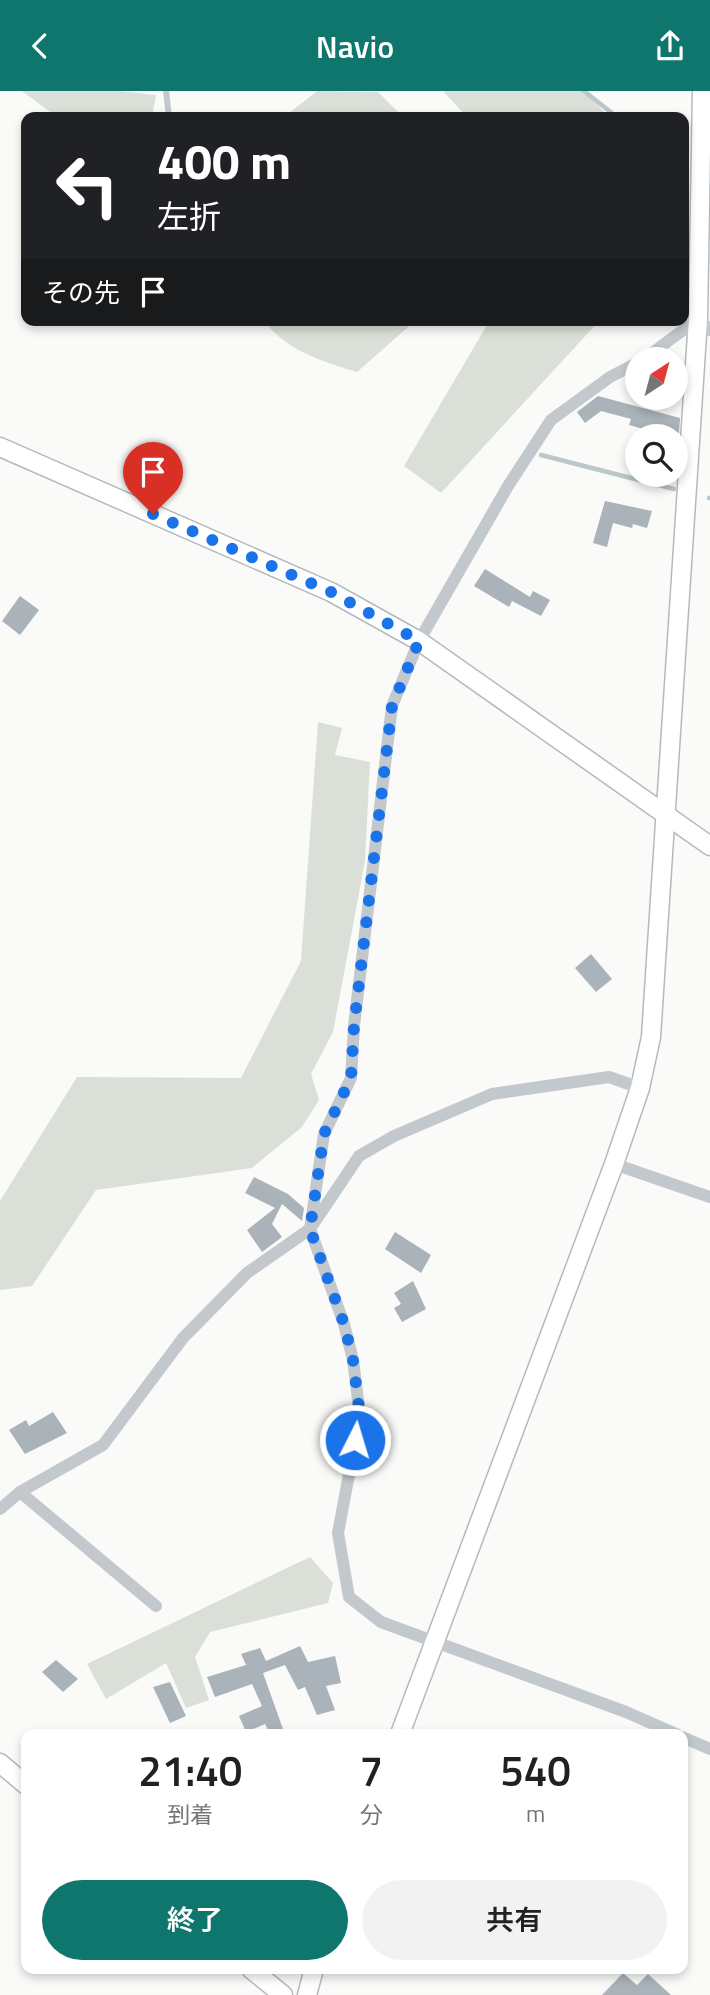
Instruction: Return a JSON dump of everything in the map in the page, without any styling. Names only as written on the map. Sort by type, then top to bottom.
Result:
[{"type":"street","points":[[402,1729],[614,1164],[640,1089],[651,1037],[704,325],[702,91]]},
{"type":"street","points":[[666,347],[704,325]]},
{"type":"street","points":[[625,369],[551,420],[508,487],[419,641],[392,706],[354,1026],[351,1078],[324,1134],[310,1229],[344,1324],[353,1360],[360,1416],[338,1533],[349,1597],[381,1622],[626,1712],[665,1729]]},
{"type":"street","points":[[0,447],[331,592],[419,641],[710,846]]},
{"type":"street","points":[[0,1509],[20,1492],[103,1445],[183,1338],[247,1273],[310,1229],[359,1156],[394,1136],[492,1094],[609,1077],[640,1089]]},
{"type":"street","points":[[614,1164],[710,1197]]},
{"type":"street","points":[[20,1492],[156,1606]]},
{"type":"street","points":[[688,1739],[708,1744]]},
{"type":"street","points":[[0,1763],[21,1781]]},
{"type":"street","points":[[257,1974],[283,1995]]},
{"type":"street","points":[[307,1995],[313,1974]]},
{"type":"lane","points":[[166,91],[168,112]]},
{"type":"shaded area","points":[[22,91],[118,91],[156,95],[153,112],[49,111]]},
{"type":"shaded area","points":[[317,91],[378,92],[398,112],[290,112]]},
{"type":"shaded area","points":[[443,91],[586,91],[604,112],[462,112]]},
{"type":"shaded area","points":[[268,326],[409,326],[357,372],[306,354]]},
{"type":"shaded area","points":[[486,326],[594,326],[441,493],[404,466]]},
{"type":"shaded area","points":[[318,722],[342,728],[335,755],[370,762],[365,861],[333,1032],[311,1074],[319,1100],[302,1127],[252,1168],[96,1190],[32,1286],[0,1290],[0,1201],[77,1077],[241,1078],[301,961]]},
{"type":"shaded area","points":[[310,1557],[333,1583],[328,1603],[210,1632],[195,1657],[209,1700],[186,1708],[166,1663],[106,1699],[87,1664]]},
{"type":"building","points":[[598,396],[625,403],[625,410],[650,410],[680,418],[680,424],[629,424],[631,419],[601,411],[585,423],[577,412]]},
{"type":"building","points":[[605,501],[652,511],[647,528],[633,524],[632,528],[613,523],[607,547],[593,543]]},
{"type":"building","points":[[485,569],[530,597],[533,591],[550,600],[541,616],[512,601],[509,607],[474,586]]},
{"type":"building","points":[[20,596],[39,610],[20,635],[2,621]]},
{"type":"building","points":[[591,954],[612,979],[596,992],[575,968]]},
{"type":"building","points":[[254,1177],[288,1194],[304,1208],[302,1221],[282,1204],[272,1224],[282,1237],[262,1252],[247,1230],[275,1208],[245,1193]]},
{"type":"building","points":[[395,1232],[431,1255],[421,1273],[385,1249]]},
{"type":"building","points":[[413,1281],[426,1309],[402,1322],[394,1308],[401,1304],[394,1293]]},
{"type":"building","points":[[53,1412],[67,1433],[25,1454],[9,1430],[26,1420],[29,1426]]},
{"type":"building","points":[[300,1646],[308,1662],[335,1656],[341,1683],[326,1686],[335,1710],[317,1715],[305,1687],[298,1690],[285,1665],[263,1673],[283,1729],[268,1729],[265,1724],[245,1729],[239,1716],[262,1706],[252,1684],[215,1697],[207,1677],[246,1665],[241,1654],[260,1648],[266,1661]]},
{"type":"building","points":[[56,1660],[78,1679],[63,1692],[42,1672]]},
{"type":"building","points":[[170,1682],[186,1716],[170,1723],[153,1687]]},
{"type":"building","points":[[622,1974],[637,1985],[648,1974],[671,1995],[602,1995]]},
{"type":"waterway","points":[[584,91],[611,112]]},
{"type":"waterway","points":[[541,455],[674,489]]},
{"type":"route","points":[[153,514],[331,592],[419,641],[392,706],[373,885],[354,1026],[351,1078],[324,1134],[310,1229],[344,1324],[353,1360],[360,1416],[355,1440]]}]
